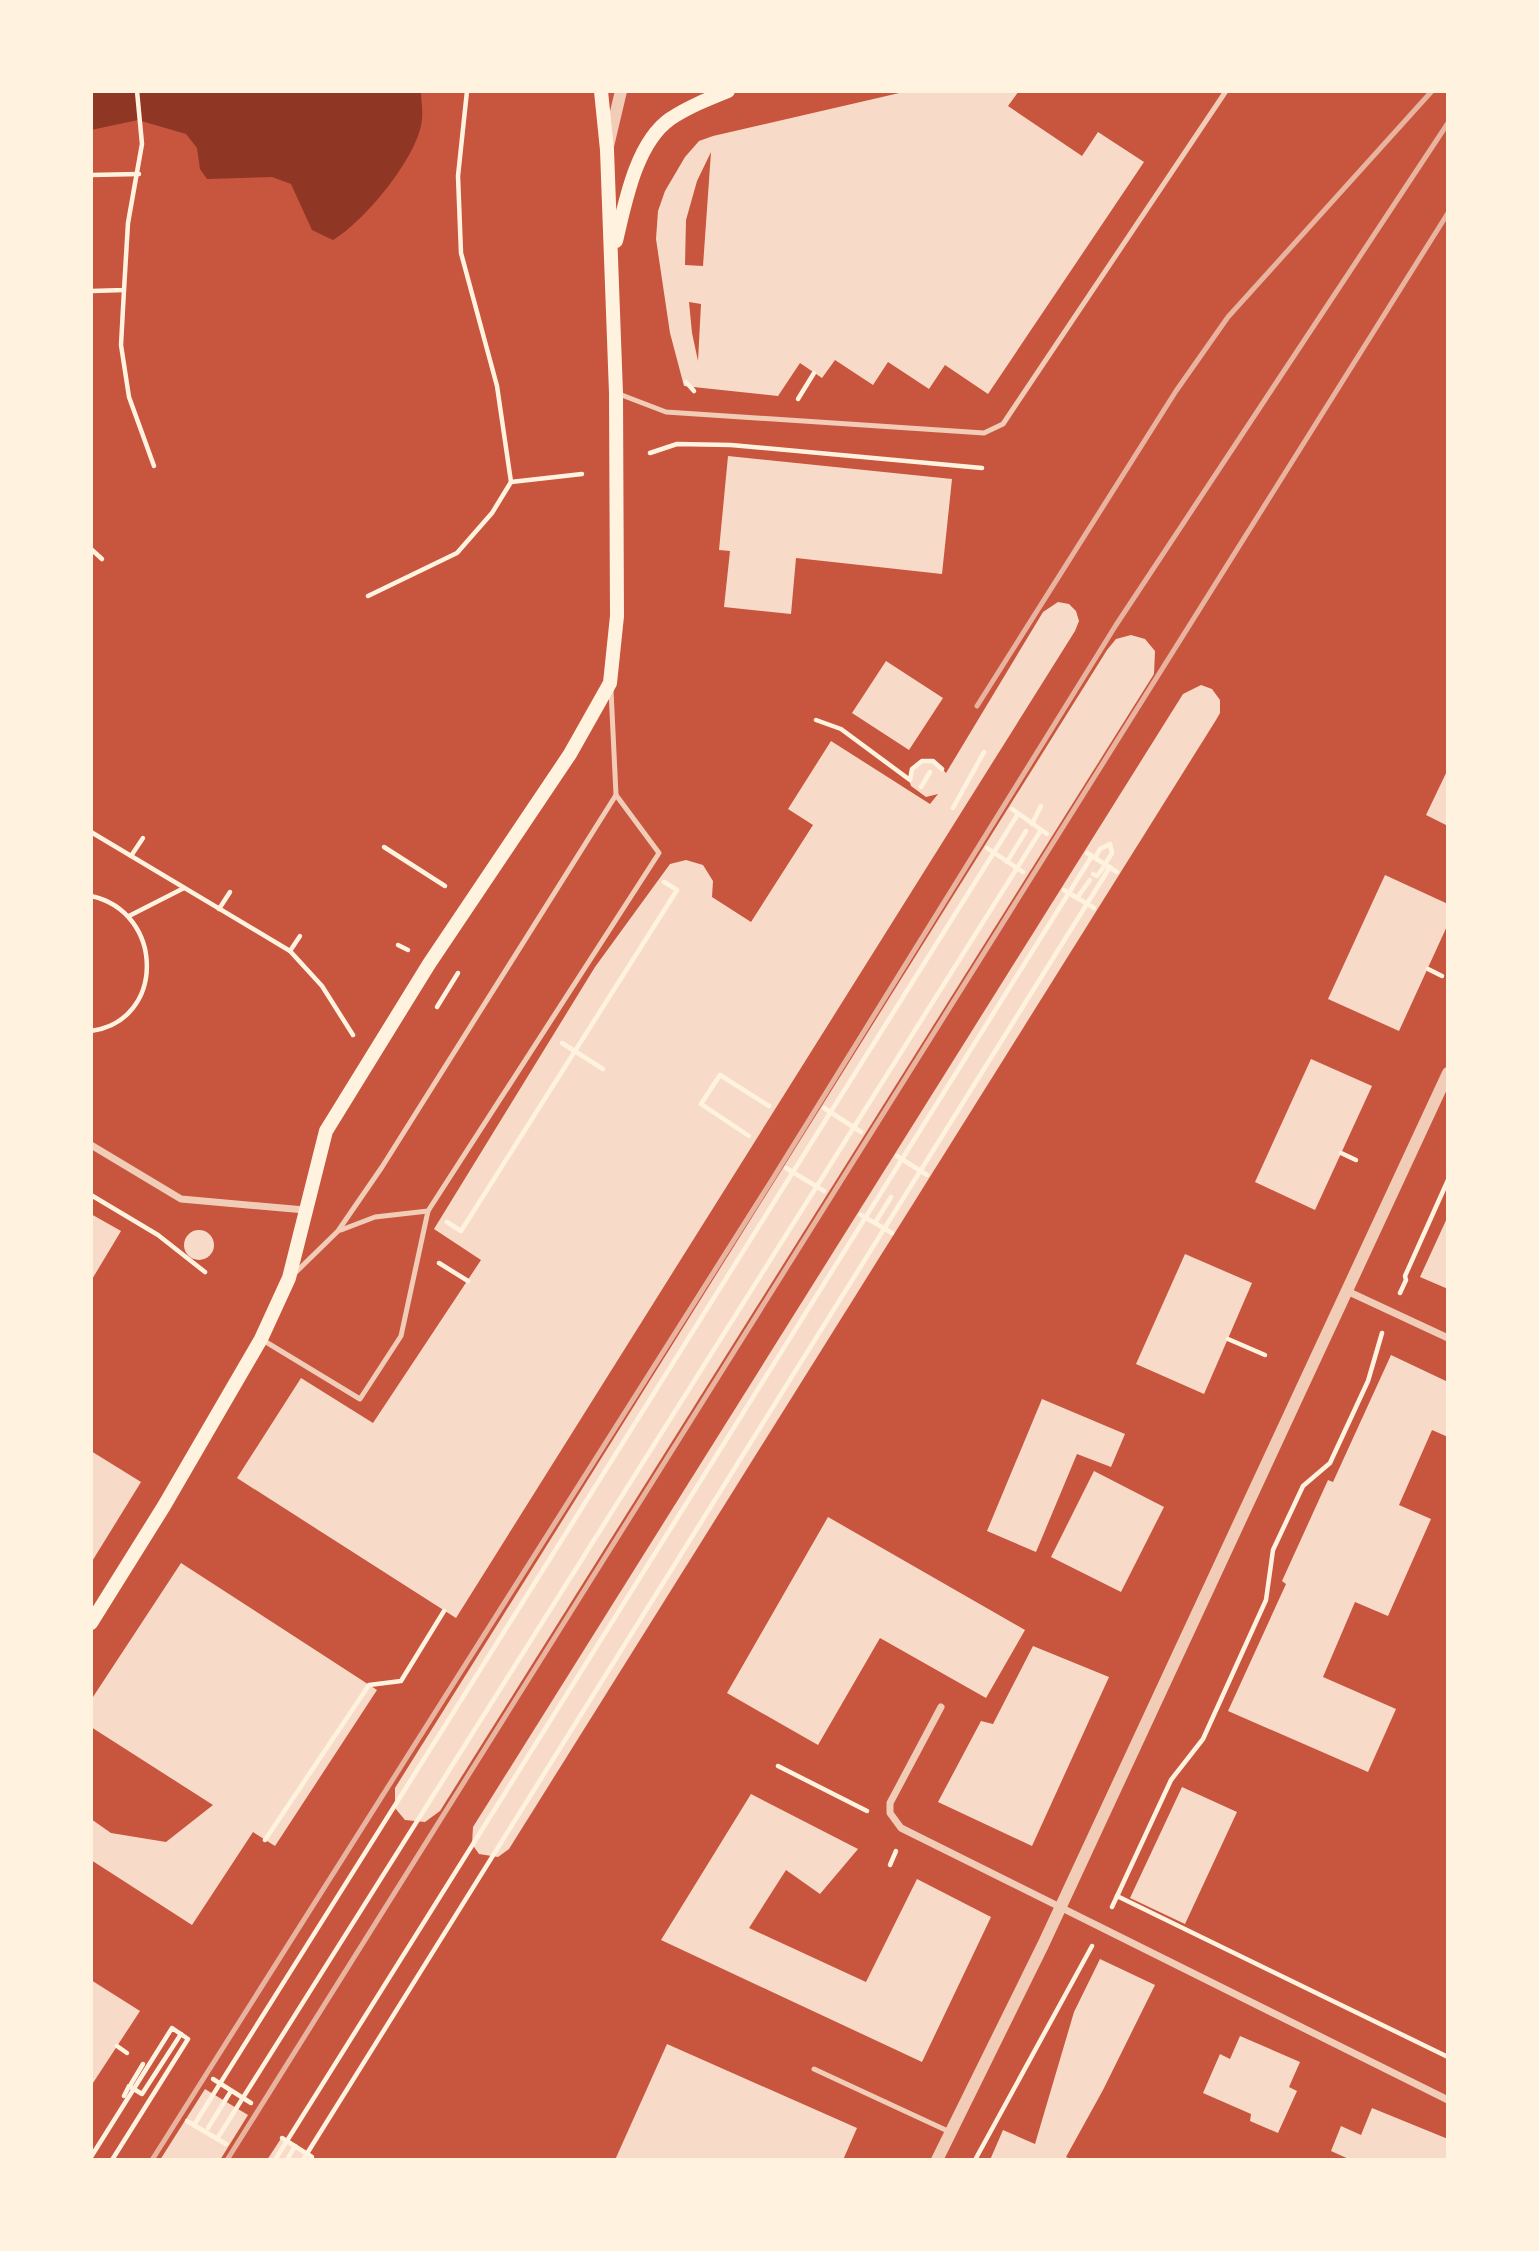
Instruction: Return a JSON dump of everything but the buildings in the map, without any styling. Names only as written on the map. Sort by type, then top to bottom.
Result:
[{"type":"main road","points":[[91,1623],[164,1506],[261,1339],[289,1278],[326,1131],[429,964],[570,754],[610,683],[617,615],[616,393],[607,149],[601,91]]},
{"type":"main road","points":[[611,259],[628,188],[645,151],[667,121],[696,104],[728,91]]},
{"type":"street","points":[[607,149],[621,91]]},
{"type":"street","points":[[937,2160],[1061,1906],[1448,1073]]},
{"type":"street","points":[[91,1145],[181,1199],[305,1210]]},
{"type":"street","points":[[1347,1291],[1448,1338]]},
{"type":"street","points":[[941,1707],[895,1791],[890,1813],[901,1828],[1448,2100]]},
{"type":"lane","points":[[616,393],[666,412],[958,432],[984,433],[993,429],[1003,424],[1226,91]]},
{"type":"lane","points":[[261,1339],[360,1399],[401,1336],[428,1211],[659,853],[616,795],[610,683]]},
{"type":"lane","points":[[289,1278],[338,1231],[382,1167],[616,795]]},
{"type":"lane","points":[[338,1231],[375,1217],[428,1211]]},
{"type":"lane","points":[[814,2068],[950,2132]]},
{"type":"path","points":[[136,91],[142,144],[139,174],[128,223],[121,345],[129,397],[154,466]]},
{"type":"path","points":[[369,596],[457,553],[492,513],[511,482],[497,386],[461,253],[458,176],[467,91]]},
{"type":"path","points":[[91,175],[139,174]]},
{"type":"path","points":[[91,291],[124,289]]},
{"type":"path","points":[[650,453],[677,444],[731,445],[982,468]]},
{"type":"path","points":[[511,482],[582,474]]},
{"type":"path","points":[[91,549],[102,559]]},
{"type":"path","points":[[816,720],[841,729],[910,780],[912,769],[922,761],[933,761],[943,769]]},
{"type":"path","points":[[953,808],[984,752]]},
{"type":"path","points":[[921,788],[930,772]]},
{"type":"path","points":[[1032,824],[1041,806]]},
{"type":"path","points":[[1012,809],[1048,834]]},
{"type":"path","points":[[194,2124],[1018,814]]},
{"type":"path","points":[[217,2139],[1041,830]]},
{"type":"path","points":[[1007,862],[1026,831]]},
{"type":"path","points":[[91,832],[290,951],[322,986],[353,1035]]},
{"type":"path","points":[[131,856],[144,838]]},
{"type":"path","points":[[275,2160],[285,2139],[1066,891],[1091,856],[1110,844],[1112,853],[1107,861]]},
{"type":"path","points":[[384,847],[444,886]]},
{"type":"path","points":[[987,848],[1023,872]]},
{"type":"path","points":[[1091,856],[1117,872]]},
{"type":"path","points":[[303,2160],[309,2156],[1110,867]]},
{"type":"path","points":[[1093,874],[1097,876],[1103,868]]},
{"type":"path","points":[[428,1211],[461,1231],[677,890],[647,871]]},
{"type":"path","points":[[1077,898],[1090,880]]},
{"type":"path","points":[[129,916],[184,888]]},
{"type":"path","points":[[1066,891],[1094,908]]},
{"type":"path","points":[[219,909],[230,892]]},
{"type":"path","points":[[91,896],[113,904],[129,916],[141,932],[147,951],[148,972],[142,991],[132,1008],[117,1021],[91,1031]]},
{"type":"path","points":[[290,951],[300,936]]},
{"type":"path","points":[[398,945],[408,951]]},
{"type":"path","points":[[1428,969],[1441,976]]},
{"type":"path","points":[[556,1040],[603,1069]]},
{"type":"path","points":[[750,1136],[701,1104],[720,1075],[769,1106]]},
{"type":"path","points":[[824,1108],[861,1132]]},
{"type":"path","points":[[1341,1153],[1356,1160]]},
{"type":"path","points":[[900,1157],[927,1175]]},
{"type":"path","points":[[786,1168],[824,1191]]},
{"type":"path","points":[[1406,1280],[1405,1276],[1448,1180]]},
{"type":"path","points":[[91,1195],[158,1235],[205,1272]]},
{"type":"path","points":[[875,1223],[891,1197]]},
{"type":"path","points":[[863,1216],[892,1233]]},
{"type":"path","points":[[419,1251],[468,1281]]},
{"type":"path","points":[[1227,1339],[1265,1355]]},
{"type":"path","points":[[1379,1339],[1368,1381],[1330,1464],[1303,1486],[1273,1549],[1266,1600],[1203,1739],[1171,1780],[1117,1896],[1448,2057]]},
{"type":"path","points":[[265,1840],[369,1685],[401,1681],[444,1611]]},
{"type":"path","points":[[778,1766],[860,1808]]},
{"type":"path","points":[[890,1865],[898,1847]]},
{"type":"path","points":[[975,2160],[1092,1947]]},
{"type":"path","points":[[112,2160],[188,2039],[172,2028],[124,2096]]},
{"type":"path","points":[[132,2086],[142,2094],[181,2034]]},
{"type":"path","points":[[117,2046],[127,2053]]},
{"type":"path","points":[[91,2157],[143,2064]]},
{"type":"path","points":[[213,2079],[251,2103]]},
{"type":"path","points":[[201,2140],[231,2091]]},
{"type":"path","points":[[187,2120],[226,2144]]},
{"type":"path","points":[[285,2139],[309,2156]]},
{"type":"path","points":[[287,2160],[295,2146]]},
{"type":"shaded area","points":[[91,91],[421,91],[422,119],[411,151],[388,187],[360,219],[333,240],[312,230],[291,184],[272,177],[207,179],[200,169],[197,148],[186,134],[138,120],[91,130]]},
{"type":"railway","points":[[977,706],[1176,391],[1228,317],[1432,91]]},
{"type":"railway","points":[[152,2160],[770,1183],[1116,625],[1448,123]]},
{"type":"railway","points":[[227,2160],[1448,213]]}]
